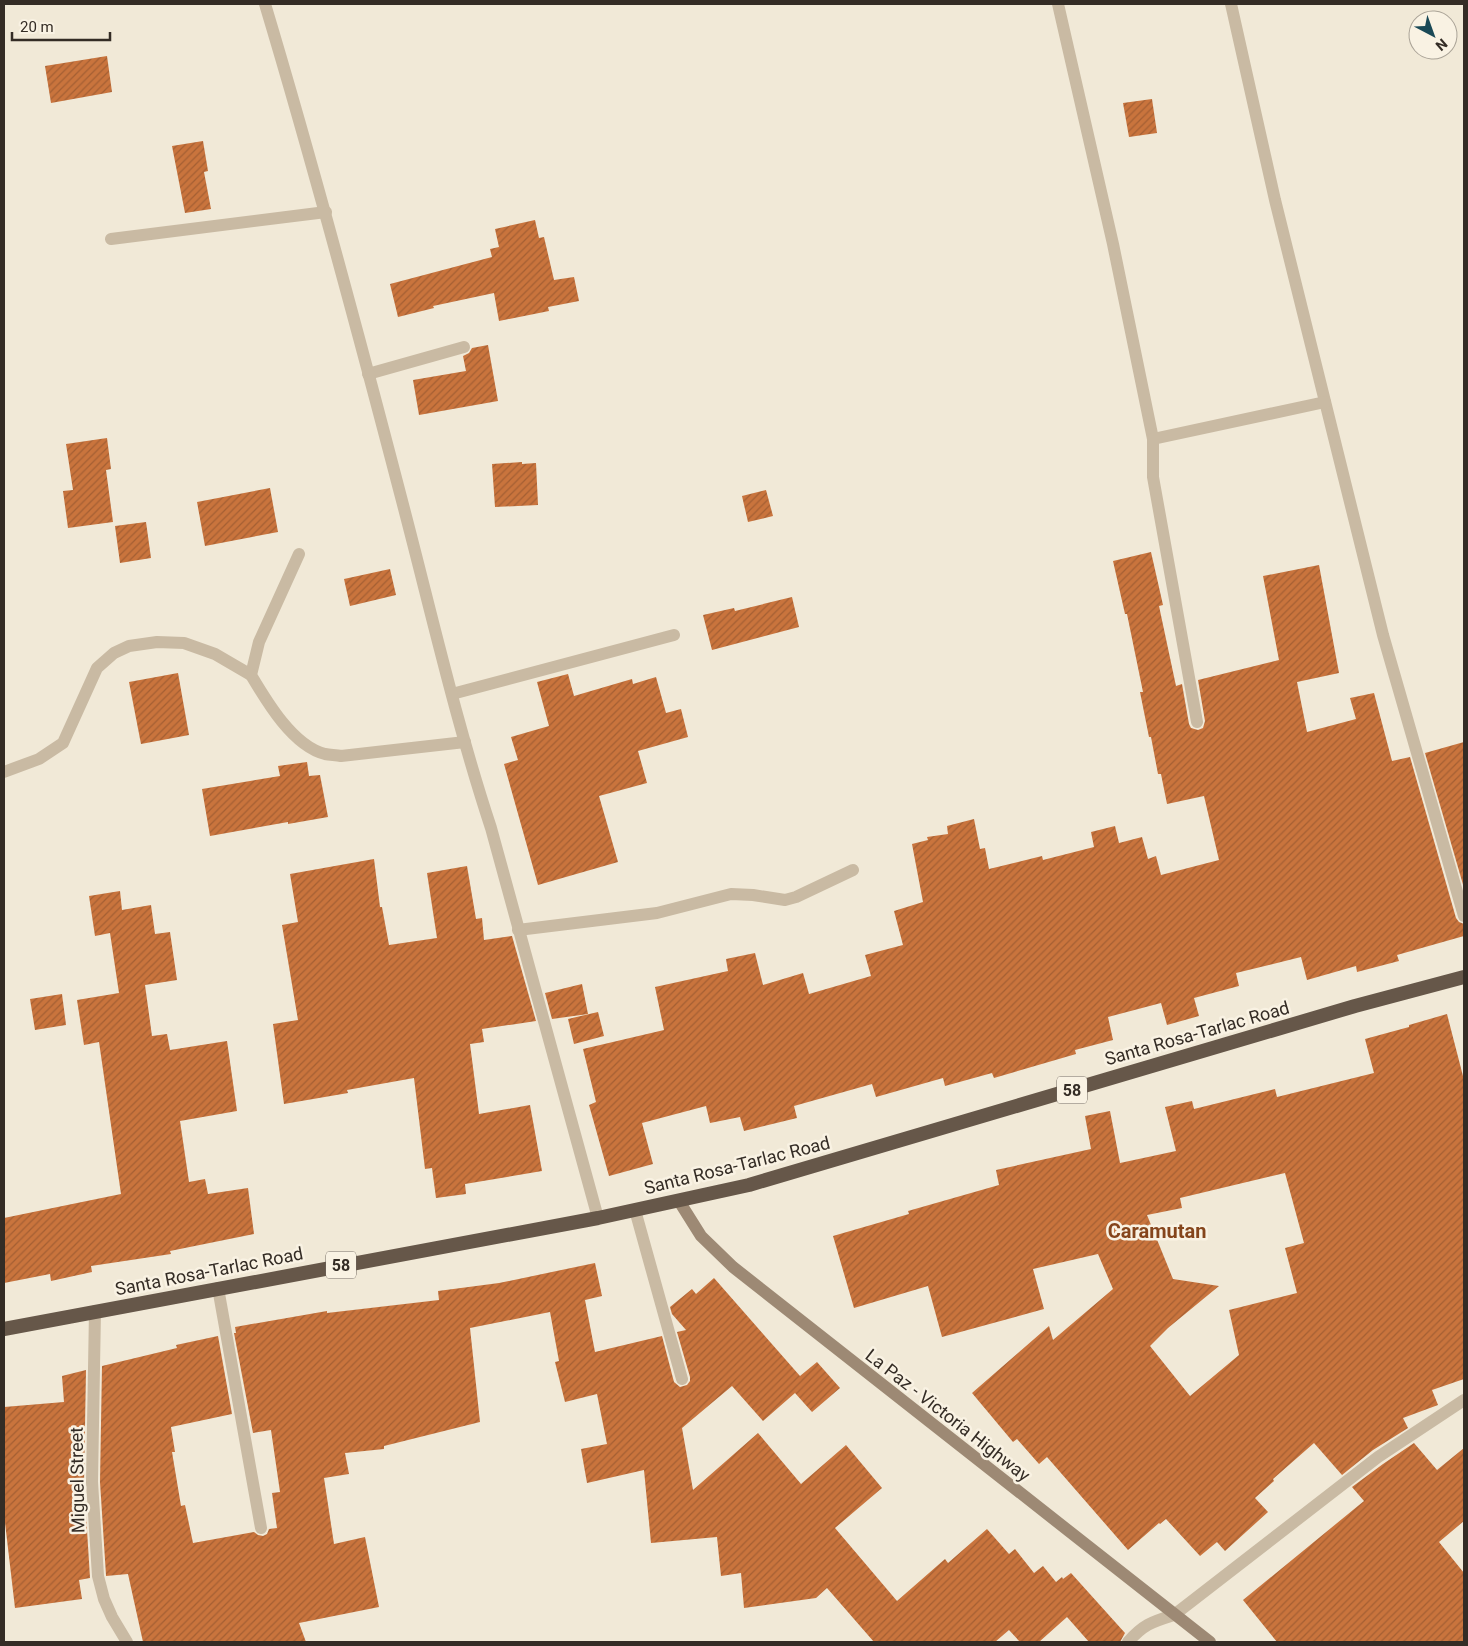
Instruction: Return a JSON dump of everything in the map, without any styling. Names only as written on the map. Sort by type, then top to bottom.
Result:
[{"type":"highway","name":"Santa Rosa-Tarlac Road","points":[[4,1329],[598,1218],[749,1185],[1355,1006],[1464,977]]},
{"type":"main road","name":"La Paz - Victoria Highway","points":[[679,1201],[701,1236],[733,1268],[1210,1642]]},
{"type":"street","points":[[266,4],[326,212],[452,694],[491,828],[598,1218]]},
{"type":"street","points":[[1058,4],[1113,244],[1153,440],[1153,477],[1197,722]]},
{"type":"street","points":[[1231,4],[1275,200],[1384,635],[1464,916]]},
{"type":"street","points":[[111,238],[326,212]]},
{"type":"street","points":[[368,374],[464,347]]},
{"type":"street","points":[[1153,440],[1326,402]]},
{"type":"street","points":[[251,675],[259,642],[298,554]]},
{"type":"street","points":[[452,694],[674,635]]},
{"type":"street","points":[[4,772],[39,759],[63,743],[97,668],[114,653],[129,646],[157,642],[184,643],[215,654],[251,675],[273,712],[300,740],[325,754],[341,756],[465,742]]},
{"type":"street","points":[[518,930],[657,913],[731,894],[785,900],[796,897],[854,870]]},
{"type":"street","points":[[635,1210],[682,1379]]},
{"type":"street","points":[[218,1288],[261,1528]]},
{"type":"street","name":"Miguel Street","points":[[94,1311],[92,1482],[98,1576],[104,1599],[127,1642]]},
{"type":"street","points":[[1128,1642],[1148,1623],[1174,1615],[1378,1457],[1464,1400]]},
{"type":"building","points":[[107,56],[112,92],[51,103],[45,66]]},
{"type":"building","points":[[1152,99],[1157,133],[1129,137],[1123,103]]},
{"type":"building","points":[[203,141],[208,171],[204,172],[211,209],[185,213],[172,146]]},
{"type":"building","points":[[535,220],[539,238],[544,237],[554,280],[574,277],[579,301],[548,307],[549,311],[499,321],[494,293],[433,306],[434,308],[398,317],[390,284],[492,257],[490,249],[499,247],[495,229]]},
{"type":"building","points":[[488,345],[498,401],[419,415],[413,380],[466,371],[463,356],[469,353],[472,348]]},
{"type":"building","points":[[107,438],[111,469],[106,470],[113,522],[68,528],[63,491],[73,490],[66,444]]},
{"type":"building","points":[[522,462],[522,464],[536,463],[538,505],[495,507],[492,464]]},
{"type":"building","points":[[270,488],[278,532],[205,546],[197,502]]},
{"type":"building","points":[[766,490],[773,516],[748,522],[742,496]]},
{"type":"building","points":[[146,522],[151,558],[120,563],[115,526]]},
{"type":"building","points":[[1151,552],[1163,605],[1159,606],[1176,686],[1182,684],[1189,724],[1191,728],[1198,730],[1203,728],[1205,721],[1198,680],[1279,660],[1263,576],[1319,565],[1339,673],[1297,682],[1307,732],[1356,719],[1350,698],[1374,693],[1392,761],[1410,757],[1456,918],[1464,924],[1464,936],[1397,955],[1399,961],[1357,972],[1356,966],[1307,980],[1301,957],[1236,973],[1239,986],[1194,998],[1199,1016],[1167,1025],[1161,1003],[1108,1017],[1113,1040],[1075,1050],[1076,1054],[994,1078],[992,1073],[945,1086],[943,1078],[876,1097],[872,1084],[794,1106],[797,1118],[744,1131],[740,1117],[710,1123],[706,1106],[642,1123],[653,1164],[609,1176],[589,1105],[596,1102],[583,1049],[664,1030],[655,987],[728,971],[726,959],[755,953],[763,985],[803,973],[809,994],[871,976],[865,955],[903,945],[894,911],[923,902],[912,844],[928,840],[927,837],[948,834],[947,826],[974,819],[980,849],[985,848],[989,869],[1042,856],[1043,860],[1094,847],[1091,832],[1115,826],[1119,843],[1142,837],[1148,859],[1156,856],[1161,875],[1219,860],[1204,796],[1167,804],[1161,774],[1158,774],[1151,737],[1149,737],[1140,692],[1143,692],[1127,614],[1125,614],[1113,561]]},
{"type":"building","points":[[390,569],[396,595],[350,606],[344,579]]},
{"type":"building","points":[[792,597],[799,627],[712,650],[703,615],[734,608],[735,611]]},
{"type":"building","points":[[178,673],[189,735],[141,744],[129,682]]},
{"type":"building","points":[[568,674],[574,696],[632,679],[633,684],[656,677],[666,713],[681,709],[688,737],[638,751],[647,783],[599,796],[618,862],[538,885],[504,764],[518,760],[511,737],[549,726],[537,682]]},
{"type":"building","points":[[1464,742],[1464,888],[1425,753]]},
{"type":"building","points":[[307,762],[309,776],[320,775],[328,817],[210,836],[202,789],[280,776],[278,766]]},
{"type":"building","points":[[374,859],[380,907],[382,907],[389,945],[437,938],[427,873],[467,866],[476,919],[482,918],[484,940],[512,936],[536,1021],[482,1029],[484,1042],[470,1044],[479,1114],[530,1105],[542,1171],[465,1184],[466,1194],[436,1198],[432,1168],[425,1169],[414,1078],[347,1090],[348,1093],[284,1104],[273,1024],[298,1020],[282,925],[298,922],[290,874]]},
{"type":"building","points":[[120,891],[122,910],[151,905],[155,934],[170,932],[177,980],[145,985],[152,1036],[167,1034],[170,1050],[227,1041],[237,1111],[180,1121],[189,1182],[205,1179],[208,1194],[248,1188],[254,1234],[170,1251],[171,1254],[91,1266],[92,1272],[51,1281],[50,1274],[4,1283],[4,1218],[121,1194],[99,1042],[84,1045],[77,1000],[119,993],[110,933],[95,936],[89,896]]},
{"type":"building","points":[[582,984],[588,1014],[552,1019],[545,993]]},
{"type":"building","points":[[62,994],[66,1025],[35,1030],[30,999]]},
{"type":"building","points":[[598,1012],[604,1036],[574,1044],[568,1019]]},
{"type":"building","points":[[1447,1014],[1464,1080],[1464,1379],[1432,1390],[1438,1405],[1403,1418],[1408,1428],[1373,1450],[1342,1475],[1314,1443],[1273,1479],[1274,1481],[1255,1498],[1268,1512],[1225,1551],[1217,1542],[1200,1556],[1166,1519],[1128,1550],[1047,1457],[1039,1464],[1017,1439],[1013,1442],[972,1393],[1049,1326],[1053,1340],[1113,1289],[1098,1254],[1033,1269],[1044,1309],[942,1337],[928,1286],[854,1308],[833,1236],[909,1214],[908,1211],[999,1185],[996,1170],[1091,1149],[1085,1116],[1110,1111],[1120,1163],[1176,1151],[1165,1107],[1192,1101],[1194,1109],[1275,1089],[1277,1097],[1374,1073],[1365,1039],[1409,1027],[1409,1025]],"holes":[[[1285,1173],[1304,1243],[1285,1248],[1297,1293],[1229,1310],[1239,1355],[1190,1396],[1150,1346],[1168,1328],[1219,1286],[1173,1279],[1147,1215],[1182,1208],[1180,1198]]]},
{"type":"building","points":[[595,1263],[602,1296],[585,1300],[595,1352],[662,1336],[674,1382],[680,1387],[687,1385],[690,1377],[677,1332],[686,1330],[672,1314],[670,1307],[692,1289],[696,1294],[714,1278],[800,1376],[817,1362],[840,1388],[812,1412],[795,1393],[763,1421],[732,1386],[682,1428],[693,1490],[758,1433],[801,1484],[846,1445],[882,1488],[835,1528],[897,1601],[945,1559],[948,1563],[987,1529],[1009,1554],[1015,1549],[1034,1573],[1043,1566],[1056,1582],[1071,1573],[1125,1633],[1120,1642],[1089,1642],[1067,1617],[1039,1642],[1020,1642],[1009,1630],[995,1642],[874,1642],[827,1588],[816,1598],[744,1608],[741,1573],[721,1576],[717,1537],[651,1543],[644,1470],[587,1483],[581,1449],[607,1444],[597,1394],[565,1402],[555,1362],[559,1361],[550,1312],[470,1328],[480,1422],[384,1446],[384,1449],[345,1453],[349,1474],[324,1478],[334,1544],[365,1537],[379,1607],[299,1623],[306,1642],[143,1642],[128,1574],[106,1576],[100,1482],[102,1366],[177,1348],[176,1345],[218,1336],[232,1414],[171,1427],[175,1452],[172,1452],[181,1506],[185,1505],[193,1543],[254,1532],[263,1536],[267,1534],[269,1529],[277,1528],[272,1493],[280,1492],[271,1430],[253,1433],[234,1333],[236,1333],[235,1327],[327,1311],[327,1313],[439,1300],[438,1291],[499,1283]]},
{"type":"building","points":[[86,1370],[84,1482],[90,1578],[79,1580],[82,1599],[15,1608],[4,1514],[4,1407],[64,1402],[62,1376]]},
{"type":"building","points":[[1414,1443],[1437,1470],[1464,1448],[1464,1521],[1439,1542],[1464,1573],[1464,1642],[1277,1642],[1243,1600],[1364,1501],[1352,1487]]},
{"type":"district","name":"Caramutan","points":[[1157,1231]]}]
